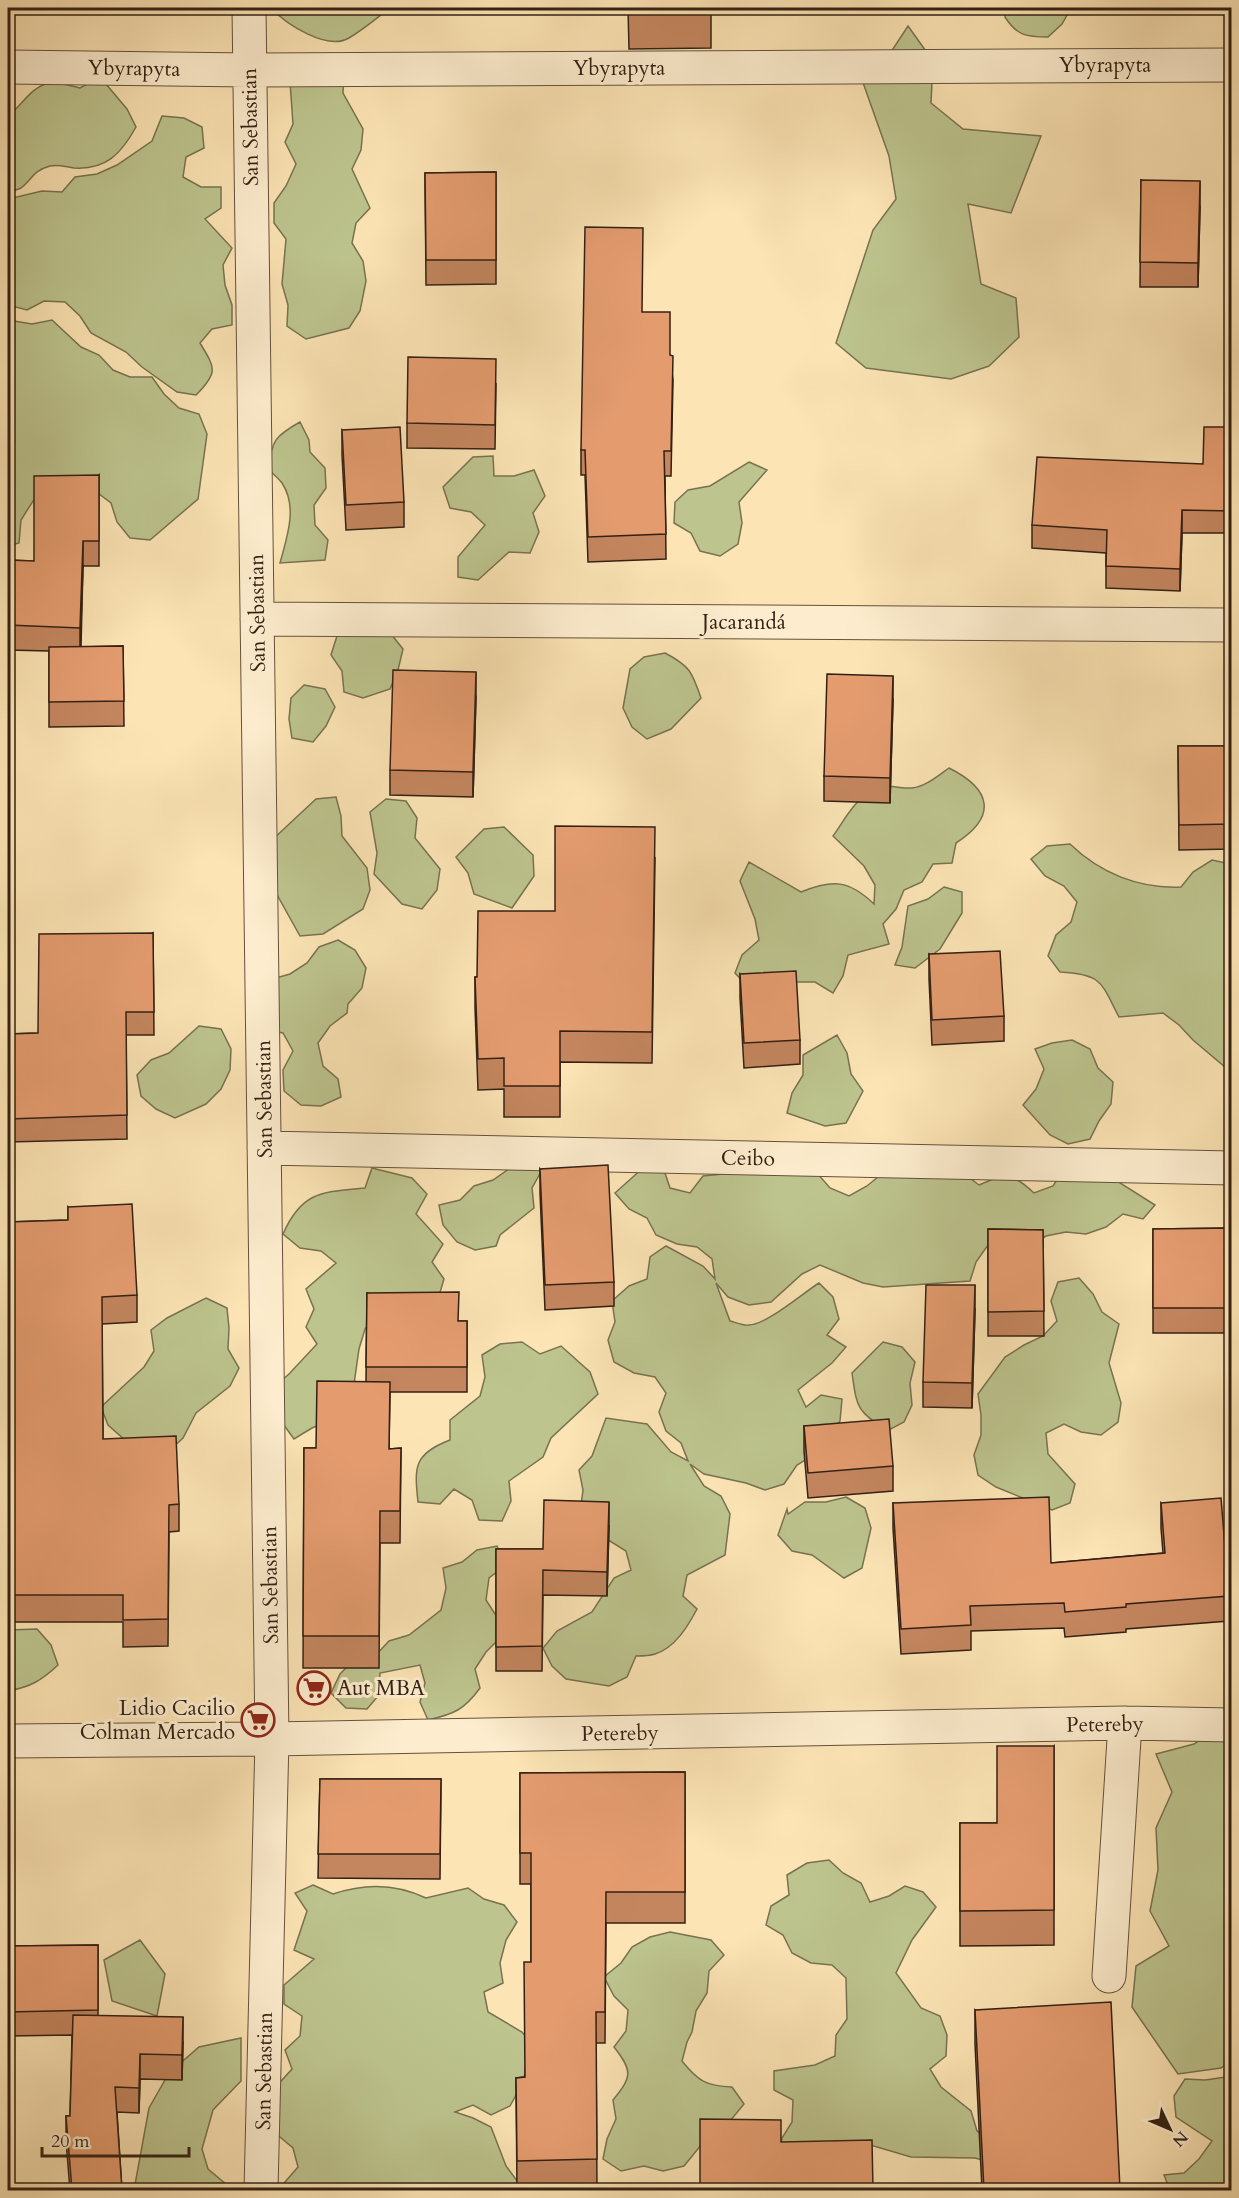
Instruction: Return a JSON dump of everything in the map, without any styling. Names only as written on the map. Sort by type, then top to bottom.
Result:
[{"type":"street","name":"San Sebastian","points":[[249,8],[272,1739],[261,2190]]},
{"type":"street","name":"Ybyrapyta","points":[[8,67],[249,70],[1232,65]]},
{"type":"street","name":"Jacarandá","points":[[257,619],[1232,625]]},
{"type":"street","name":"Ceibo","points":[[264,1148],[1232,1168]]},
{"type":"street","name":"Petereby","points":[[8,1741],[272,1739],[1125,1723],[1232,1725]]},
{"type":"street","points":[[1109,1976],[1125,1723]]},
{"type":"green space","points":[[271,8],[390,8],[349,38],[330,41],[296,28]]},
{"type":"green space","points":[[1006,8],[1071,8],[1062,24],[1048,37],[1034,37],[1018,32],[1009,23],[1005,17]]},
{"type":"green space","points":[[908,26],[933,61],[931,103],[963,129],[1041,136],[1011,213],[968,204],[981,284],[1016,298],[1019,337],[989,366],[951,379],[866,368],[836,343],[873,230],[896,199],[889,156],[861,77],[891,52]]},
{"type":"green space","points":[[344,73],[343,93],[363,129],[361,150],[352,169],[370,208],[356,223],[352,243],[363,261],[366,281],[360,311],[349,328],[306,339],[287,326],[288,305],[282,284],[286,239],[274,223],[274,203],[286,186],[296,164],[285,142],[293,124],[290,82]]},
{"type":"green space","points":[[100,77],[127,109],[136,127],[124,145],[104,163],[85,168],[50,166],[36,173],[21,188],[8,192],[8,116],[41,86],[56,83],[80,88]]},
{"type":"green space","points":[[162,116],[184,118],[202,127],[204,148],[186,157],[183,177],[201,187],[221,187],[221,208],[205,219],[232,248],[223,265],[225,285],[232,305],[232,325],[212,329],[200,343],[209,358],[212,370],[208,381],[196,395],[177,392],[142,367],[126,352],[91,333],[80,316],[65,302],[44,301],[27,310],[8,305],[8,199],[42,191],[62,192],[75,177],[97,174],[117,165],[152,141]]},
{"type":"green space","points":[[8,320],[32,324],[52,320],[81,347],[99,355],[113,370],[130,377],[152,377],[164,394],[179,408],[199,414],[207,434],[198,499],[150,540],[130,538],[117,522],[111,503],[95,491],[52,491],[33,501],[21,520],[19,543],[8,546],[8,449],[15,442],[8,431]]},
{"type":"green space","points":[[300,422],[309,440],[310,452],[325,468],[326,488],[314,505],[315,525],[328,540],[325,560],[280,563],[290,522],[289,502],[282,483],[268,469],[271,451],[276,440]]},
{"type":"green space","points":[[493,456],[494,476],[514,476],[534,470],[545,496],[533,513],[539,532],[530,553],[509,552],[478,580],[458,577],[458,557],[485,525],[471,512],[450,508],[443,487],[473,457]]},
{"type":"green space","points":[[749,462],[767,470],[739,502],[742,523],[738,544],[720,556],[700,551],[691,533],[674,523],[675,502],[688,490],[710,486]]},
{"type":"green space","points":[[353,623],[391,634],[403,649],[390,689],[363,698],[344,692],[342,671],[331,655],[337,636]]},
{"type":"green space","points":[[665,653],[689,671],[701,698],[671,729],[647,739],[632,727],[623,708],[630,669],[644,657]]},
{"type":"green space","points":[[304,685],[325,689],[335,707],[326,726],[313,742],[292,738],[289,719],[291,698]]},
{"type":"green space","points":[[949,768],[963,776],[981,794],[984,803],[983,813],[979,823],[956,843],[952,863],[933,864],[922,882],[904,890],[896,909],[883,924],[889,944],[848,955],[843,976],[833,993],[815,982],[790,982],[750,989],[735,973],[742,955],[759,940],[755,919],[740,881],[749,862],[801,892],[822,885],[840,884],[857,890],[874,904],[875,885],[864,866],[833,836],[855,805],[877,788],[917,787]]},
{"type":"green space","points":[[336,797],[341,816],[342,836],[367,868],[370,890],[363,909],[323,934],[300,936],[270,882],[272,840],[316,799]]},
{"type":"green space","points":[[386,799],[406,801],[417,818],[415,838],[440,869],[437,890],[422,909],[402,904],[374,874],[377,853],[370,812]]},
{"type":"green space","points":[[504,827],[533,855],[534,876],[512,908],[474,894],[468,873],[456,857],[484,829]]},
{"type":"green space","points":[[1070,844],[1107,871],[1135,882],[1165,887],[1181,887],[1193,872],[1212,860],[1231,864],[1231,1087],[1226,1068],[1163,1013],[1119,1017],[1099,982],[1085,975],[1060,972],[1048,956],[1056,935],[1071,922],[1077,902],[1064,886],[1045,876],[1031,859],[1047,846]]},
{"type":"green space","points":[[944,887],[962,892],[962,913],[940,949],[915,968],[895,965],[902,947],[908,906],[928,899]]},
{"type":"green space","points":[[338,940],[355,950],[366,968],[362,988],[348,1004],[347,1013],[330,1026],[318,1043],[323,1066],[338,1079],[341,1097],[321,1106],[301,1105],[284,1091],[283,1070],[293,1051],[283,1033],[262,1029],[272,979],[290,974],[307,963],[319,947]]},
{"type":"green space","points":[[199,1026],[221,1029],[231,1049],[230,1070],[221,1089],[206,1104],[175,1118],[156,1109],[141,1096],[137,1075],[151,1060],[169,1053]]},
{"type":"green space","points":[[837,1035],[847,1053],[851,1074],[863,1091],[846,1123],[825,1126],[787,1113],[792,1093],[803,1075],[803,1055]]},
{"type":"green space","points":[[1072,1040],[1090,1049],[1098,1068],[1113,1082],[1111,1104],[1090,1139],[1068,1144],[1050,1135],[1023,1105],[1036,1089],[1044,1069],[1035,1049],[1052,1043]]},
{"type":"green space","points":[[530,1154],[542,1170],[532,1188],[534,1208],[500,1235],[496,1246],[475,1250],[457,1242],[443,1225],[439,1205],[460,1200],[474,1186],[493,1180]]},
{"type":"green space","points":[[644,1167],[664,1170],[670,1188],[690,1193],[703,1176],[817,1173],[830,1188],[849,1196],[867,1186],[884,1172],[963,1173],[979,1185],[996,1178],[1008,1177],[1020,1181],[1034,1193],[1053,1186],[1064,1169],[1104,1170],[1155,1205],[1143,1219],[1123,1214],[1106,1227],[1086,1234],[1066,1232],[1046,1236],[1029,1247],[988,1245],[976,1262],[970,1281],[883,1287],[863,1283],[820,1265],[802,1274],[771,1302],[749,1305],[728,1297],[716,1283],[730,1321],[744,1325],[756,1324],[765,1320],[819,1283],[833,1297],[839,1319],[827,1335],[846,1347],[832,1363],[798,1390],[806,1407],[821,1395],[842,1399],[840,1421],[829,1439],[815,1454],[797,1465],[784,1484],[765,1490],[746,1483],[704,1474],[690,1464],[704,1486],[721,1496],[730,1514],[725,1555],[687,1575],[683,1596],[697,1609],[675,1642],[662,1651],[636,1656],[627,1677],[609,1686],[566,1679],[552,1666],[543,1648],[557,1631],[592,1612],[614,1578],[631,1570],[626,1551],[592,1530],[580,1513],[583,1490],[579,1470],[592,1456],[606,1418],[647,1424],[671,1452],[688,1461],[681,1443],[666,1431],[659,1412],[666,1393],[655,1377],[634,1373],[614,1362],[608,1340],[615,1322],[612,1301],[629,1286],[647,1279],[650,1257],[666,1246],[703,1266],[715,1279],[712,1259],[697,1247],[677,1244],[656,1235],[647,1218],[629,1209],[615,1193]]},
{"type":"green space","points":[[372,1168],[412,1178],[427,1194],[416,1214],[443,1244],[432,1262],[444,1279],[438,1299],[379,1313],[365,1329],[359,1349],[350,1412],[312,1428],[294,1439],[270,1406],[274,1387],[317,1344],[306,1327],[314,1309],[306,1289],[336,1263],[321,1251],[300,1248],[283,1234],[290,1220],[306,1202],[325,1193],[365,1188]]},
{"type":"green space","points":[[1079,1278],[1093,1294],[1102,1312],[1119,1324],[1109,1363],[1121,1403],[1118,1422],[1101,1435],[1081,1432],[1064,1424],[1046,1433],[1048,1454],[1075,1484],[1070,1503],[1052,1510],[996,1487],[978,1475],[974,1455],[981,1435],[978,1394],[1005,1357],[1043,1336],[1057,1321],[1051,1301],[1058,1282]]},
{"type":"green space","points":[[206,1298],[227,1308],[228,1349],[239,1368],[230,1386],[196,1413],[183,1438],[167,1453],[125,1440],[108,1425],[101,1407],[144,1367],[154,1351],[151,1330],[167,1318]]},
{"type":"green space","points":[[522,1342],[540,1354],[561,1346],[590,1372],[598,1394],[551,1438],[543,1457],[509,1481],[511,1501],[502,1521],[479,1520],[472,1500],[454,1489],[440,1504],[418,1502],[416,1479],[419,1463],[429,1451],[450,1440],[450,1420],[480,1396],[485,1377],[482,1355],[500,1344]]},
{"type":"green space","points":[[883,1342],[902,1347],[915,1362],[910,1383],[912,1405],[904,1422],[887,1431],[869,1418],[860,1407],[855,1394],[852,1373]]},
{"type":"green space","points":[[846,1497],[865,1508],[871,1528],[862,1568],[844,1578],[812,1555],[792,1551],[778,1535],[787,1509],[788,1514],[805,1502],[826,1502]]},
{"type":"green space","points":[[497,1546],[506,1565],[489,1578],[486,1600],[497,1617],[501,1637],[486,1652],[475,1669],[480,1688],[469,1701],[452,1713],[428,1720],[420,1702],[425,1683],[420,1665],[380,1673],[379,1695],[367,1709],[346,1708],[331,1693],[340,1674],[355,1659],[374,1657],[389,1641],[409,1635],[441,1610],[446,1588],[443,1568],[462,1562],[477,1550]]},
{"type":"green space","points":[[37,1629],[51,1645],[58,1665],[35,1682],[23,1688],[8,1691],[8,1630]]},
{"type":"green space","points":[[1226,1722],[1231,1724],[1231,2061],[1221,2068],[1178,2074],[1132,2007],[1136,1966],[1169,1946],[1150,1911],[1158,1870],[1156,1828],[1172,1792],[1156,1754],[1194,1744]]},
{"type":"green space","points":[[829,1860],[843,1873],[861,1883],[870,1902],[889,1896],[905,1886],[923,1892],[936,1907],[912,1940],[896,1973],[921,2008],[940,2016],[947,2035],[946,2056],[930,2069],[941,2087],[971,2111],[977,2131],[1013,2152],[997,2164],[975,2158],[911,2157],[867,2144],[778,2159],[782,2138],[792,2122],[793,2100],[774,2090],[774,2071],[815,2065],[835,2056],[836,2035],[847,2019],[846,1978],[832,1965],[811,1963],[792,1953],[783,1935],[766,1925],[771,1906],[789,1895],[787,1875],[807,1863]]},
{"type":"green space","points":[[313,1885],[333,1894],[368,1886],[391,1887],[426,1898],[468,1888],[484,1899],[504,1905],[517,1922],[506,1940],[500,1963],[503,1983],[484,1992],[488,2012],[522,2032],[534,2047],[521,2086],[510,2106],[491,2115],[473,2105],[455,2112],[491,2127],[506,2166],[521,2190],[278,2190],[298,2167],[293,2148],[262,2122],[262,2102],[292,2069],[285,2050],[300,2036],[302,2016],[284,2004],[284,1985],[314,1959],[294,1950],[307,1911],[295,1893]]},
{"type":"green space","points":[[670,1932],[711,1940],[724,1955],[709,1971],[707,1993],[696,2011],[692,2032],[682,2061],[703,2081],[732,2087],[744,2104],[730,2121],[710,2134],[684,2166],[663,2171],[644,2166],[621,2171],[603,2159],[607,2139],[616,2119],[613,2100],[624,2085],[628,2074],[625,2062],[614,2047],[626,2031],[628,2010],[614,1996],[604,1977],[621,1963],[632,1947],[650,1937]]},
{"type":"green space","points":[[140,1940],[165,1974],[157,2016],[112,2001],[104,1960]]},
{"type":"green space","points":[[241,2038],[241,2081],[213,2110],[202,2149],[208,2169],[233,2190],[134,2190],[149,2108],[169,2073],[199,2047]]},
{"type":"green space","points":[[1231,2078],[1231,2190],[1170,2190],[1164,2175],[1184,2173],[1199,2159],[1212,2141],[1176,2117],[1174,2096],[1185,2079],[1205,2080]]},
{"type":"building","points":[[628,8],[711,8],[711,13],[629,14]]},
{"type":"building","points":[[496,172],[496,260],[426,260],[425,173]]},
{"type":"building","points":[[1141,180],[1200,181],[1198,263],[1140,262]]},
{"type":"building","points":[[585,227],[643,228],[642,312],[670,312],[670,355],[673,356],[671,451],[664,451],[666,534],[588,537],[585,450],[581,450]]},
{"type":"building","points":[[408,357],[496,359],[495,425],[407,423]]},
{"type":"building","points":[[400,427],[404,502],[346,505],[342,430]]},
{"type":"building","points":[[1204,427],[1232,427],[1232,511],[1182,510],[1180,569],[1106,566],[1107,530],[1032,525],[1037,457],[1203,464]]},
{"type":"building","points":[[99,475],[99,541],[83,541],[80,628],[8,625],[8,560],[34,561],[34,476]]},
{"type":"building","points":[[123,646],[124,701],[49,702],[49,647]]},
{"type":"building","points":[[393,670],[476,672],[473,772],[390,770]]},
{"type":"building","points":[[827,674],[893,676],[890,778],[824,776]]},
{"type":"building","points":[[1178,746],[1232,746],[1232,824],[1179,825]]},
{"type":"building","points":[[555,826],[655,827],[652,1032],[560,1031],[560,1086],[504,1086],[504,1058],[478,1059],[475,977],[477,977],[478,911],[555,911]]},
{"type":"building","points":[[153,933],[154,1012],[126,1012],[127,1115],[8,1119],[8,1034],[38,1033],[39,934]]},
{"type":"building","points":[[1000,951],[1004,1016],[932,1020],[929,954]]},
{"type":"building","points":[[796,971],[800,1040],[744,1043],[740,974]]},
{"type":"building","points":[[608,1165],[614,1282],[545,1285],[540,1169]]},
{"type":"building","points":[[132,1204],[137,1295],[102,1297],[103,1439],[176,1436],[179,1504],[169,1505],[168,1619],[123,1620],[123,1595],[8,1595],[8,1222],[68,1220],[68,1207]]},
{"type":"building","points":[[1232,1228],[1232,1308],[1153,1308],[1153,1229]]},
{"type":"building","points":[[988,1229],[1043,1230],[1044,1311],[988,1312]]},
{"type":"building","points":[[926,1285],[975,1285],[972,1383],[923,1382]]},
{"type":"building","points":[[459,1292],[458,1321],[467,1321],[467,1367],[366,1367],[367,1293]]},
{"type":"building","points":[[317,1381],[390,1382],[389,1449],[401,1448],[400,1511],[380,1511],[379,1636],[303,1636],[304,1448],[316,1448]]},
{"type":"building","points":[[889,1419],[893,1466],[808,1473],[804,1426]]},
{"type":"building","points":[[1049,1497],[1051,1563],[1165,1553],[1161,1503],[1221,1498],[1229,1596],[1126,1604],[1126,1607],[1065,1612],[1064,1603],[970,1606],[971,1625],[901,1629],[893,1503]]},
{"type":"building","points":[[544,1500],[609,1502],[607,1572],[543,1570],[542,1646],[496,1647],[496,1549],[543,1549]]},
{"type":"building","points":[[997,1746],[1054,1746],[1054,1910],[960,1911],[960,1823],[997,1823]]},
{"type":"building","points":[[685,1772],[685,1892],[606,1892],[605,2012],[596,2012],[597,2159],[517,2161],[516,2078],[525,2077],[524,1962],[531,1962],[531,1853],[520,1853],[520,1773]]},
{"type":"building","points":[[320,1779],[441,1779],[440,1854],[318,1854]]},
{"type":"building","points":[[98,1945],[98,2010],[8,2012],[8,1946]]},
{"type":"building","points":[[1111,2002],[1120,2189],[1172,2187],[1172,2190],[984,2190],[975,2010]]},
{"type":"building","points":[[73,2015],[183,2017],[182,2055],[140,2054],[139,2088],[115,2087],[122,2190],[72,2190],[66,2116],[70,2116]]},
{"type":"building","points":[[700,2119],[781,2120],[781,2142],[872,2140],[873,2190],[700,2190]]},
{"type":"place","name":"Aut MBA","points":[[314,1688]]},
{"type":"place","name":"Lidio Cacilio Colman Mercado","points":[[258,1720]]}]
